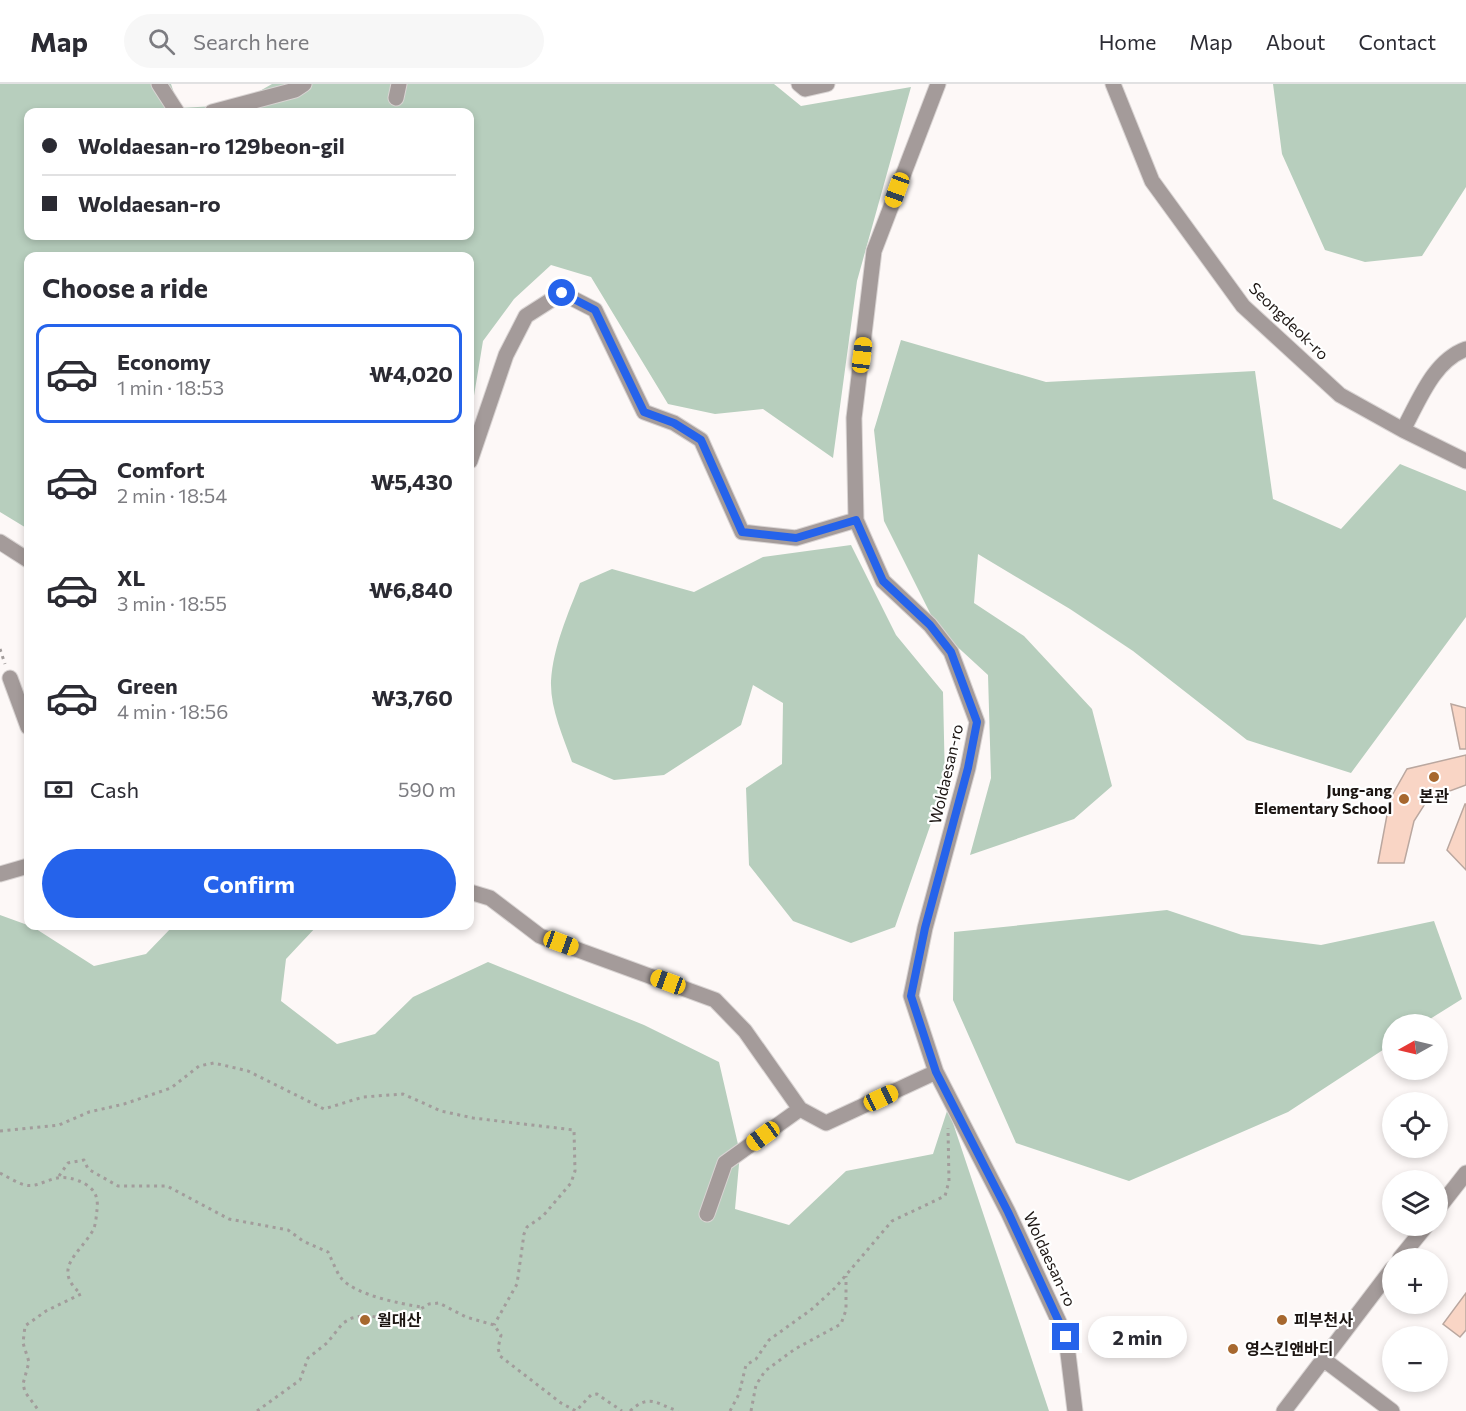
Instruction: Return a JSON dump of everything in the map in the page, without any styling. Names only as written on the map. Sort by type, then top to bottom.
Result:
[{"type":"street","points":[[159,84],[174,108]]},
{"type":"street","points":[[227,108],[295,90],[304,84]]},
{"type":"street","points":[[799,84],[805,88],[826,84]]},
{"type":"street","name":"Seongdeok-ro","points":[[1113,84],[1152,180],[1243,306],[1340,395],[1466,461]]},
{"type":"street","name":"Woldaesan-ro","points":[[936,85],[874,251],[854,418],[856,520],[883,581],[930,625],[951,652],[977,722],[968,768],[925,928],[911,996],[936,1072],[1008,1212],[1066,1337],[1075,1411]]},
{"type":"street","points":[[474,449],[506,355],[526,316],[562,293],[595,310],[644,412],[674,423],[701,440],[742,532],[796,538],[856,520]]},
{"type":"street","points":[[1403,430],[1431,378],[1453,354],[1466,349]]},
{"type":"street","points":[[0,542],[24,557]]},
{"type":"street","points":[[10,678],[24,716]]},
{"type":"street","points":[[0,874],[24,867]]},
{"type":"street","points":[[474,893],[490,898],[540,936],[715,1000],[745,1031],[800,1109],[826,1123],[936,1072]]},
{"type":"street","points":[[707,1214],[725,1163],[800,1109]]},
{"type":"street","points":[[1448,1196],[1466,1173]]},
{"type":"street","points":[[1408,1248],[1417,1236]]},
{"type":"street","points":[[1284,1411],[1382,1282]]},
{"type":"street","points":[[1323,1359],[1392,1411]]},
{"type":"path","points":[[0,1131],[59,1125],[89,1112],[124,1104],[171,1088],[199,1066],[214,1064],[248,1071],[324,1109],[355,1099],[403,1094],[441,1111],[473,1118],[574,1130],[575,1171],[571,1183],[543,1216],[527,1227],[517,1284],[494,1325]]},
{"type":"path","points":[[730,1411],[741,1387],[746,1365],[756,1359],[769,1340],[812,1309],[846,1276],[868,1246],[892,1221],[945,1196],[949,1181],[947,1121],[954,1107]]},
{"type":"path","points":[[59,1176],[68,1163],[84,1160],[88,1169],[118,1186],[167,1186],[229,1219],[288,1230],[303,1241],[328,1252],[340,1277],[362,1292],[399,1303],[423,1307]]},
{"type":"path","points":[[0,1173],[24,1185],[59,1176],[85,1184],[94,1191],[98,1204],[94,1230],[69,1264],[68,1276],[72,1286],[81,1294],[46,1311],[25,1326],[22,1334],[29,1362],[23,1384],[25,1392],[39,1411]]},
{"type":"path","points":[[751,1411],[756,1385],[765,1371],[795,1349],[841,1324],[846,1310],[846,1276]]},
{"type":"path","points":[[257,1411],[300,1380],[308,1358],[327,1343],[343,1323],[366,1315],[395,1321],[404,1319],[423,1307],[438,1303],[466,1317],[494,1325],[501,1335],[498,1348],[500,1356],[561,1403],[576,1411],[591,1395],[597,1394],[622,1411]]},
{"type":"path","points":[[630,1411],[640,1402],[655,1401],[678,1411]]},
{"type":"green space","points":[[0,84],[171,84],[179,108],[235,105],[272,84],[774,84],[801,106],[911,87],[857,281],[833,458],[763,409],[715,414],[668,404],[591,277],[551,265],[514,299],[483,341],[474,396],[474,252],[24,252],[24,527],[0,512]]},
{"type":"green space","points":[[1273,84],[1466,84],[1466,187],[1422,256],[1365,262],[1325,250],[1282,154]]},
{"type":"green space","points":[[901,340],[1046,382],[1255,371],[1273,499],[1341,529],[1400,464],[1466,491],[1466,617],[1351,773],[1247,740],[1133,651],[1070,609],[978,554],[974,603],[1024,636],[1092,709],[1112,786],[1074,819],[970,855],[991,778],[988,675],[938,629],[884,521],[874,430]]},
{"type":"green space","points":[[851,545],[896,635],[943,692],[945,783],[895,927],[851,943],[793,921],[749,865],[746,788],[782,764],[783,703],[753,685],[741,725],[664,775],[614,780],[572,762],[555,712],[551,681],[558,643],[580,583],[612,569],[694,592],[763,557]]},
{"type":"green space","points":[[1167,910],[1242,935],[1321,945],[1434,921],[1462,999],[1438,1014],[1382,1014],[1382,1051],[1288,1112],[1129,1181],[1016,1143],[953,1000],[954,932]]},
{"type":"green space","points":[[0,915],[24,924],[24,930],[38,930],[94,966],[146,954],[169,930],[313,930],[286,959],[281,1001],[337,1044],[375,1034],[413,997],[488,962],[644,1025],[719,1062],[740,1153],[735,1209],[789,1225],[846,1171],[933,1154],[948,1108],[1049,1411],[0,1411]]},
{"type":"building","points":[[1451,704],[1466,708],[1466,749],[1460,749]]},
{"type":"building","name":"본관","points":[[1466,755],[1466,785],[1428,799],[1414,821],[1404,863],[1378,863],[1390,799],[1407,769]]},
{"type":"building","points":[[1466,804],[1466,870],[1447,850]]},
{"type":"building","points":[[1466,1293],[1466,1330],[1460,1337],[1443,1324]]},
{"type":"place","name":"본관","points":[[1434,777]]},
{"type":"place","name":"Jung-ang Elementary School","points":[[1404,799]]},
{"type":"place","name":"월대산","points":[[365,1320]]},
{"type":"place","name":"피부천사","points":[[1282,1320]]},
{"type":"place","name":"영스킨앤바디","points":[[1233,1349]]},
{"type":"route","points":[[562,293],[595,310],[644,412],[674,423],[701,440],[742,532],[796,538],[856,520],[883,581],[930,625],[951,652],[977,722],[968,768],[925,928],[911,996],[936,1072],[1008,1212],[1066,1337]]}]
